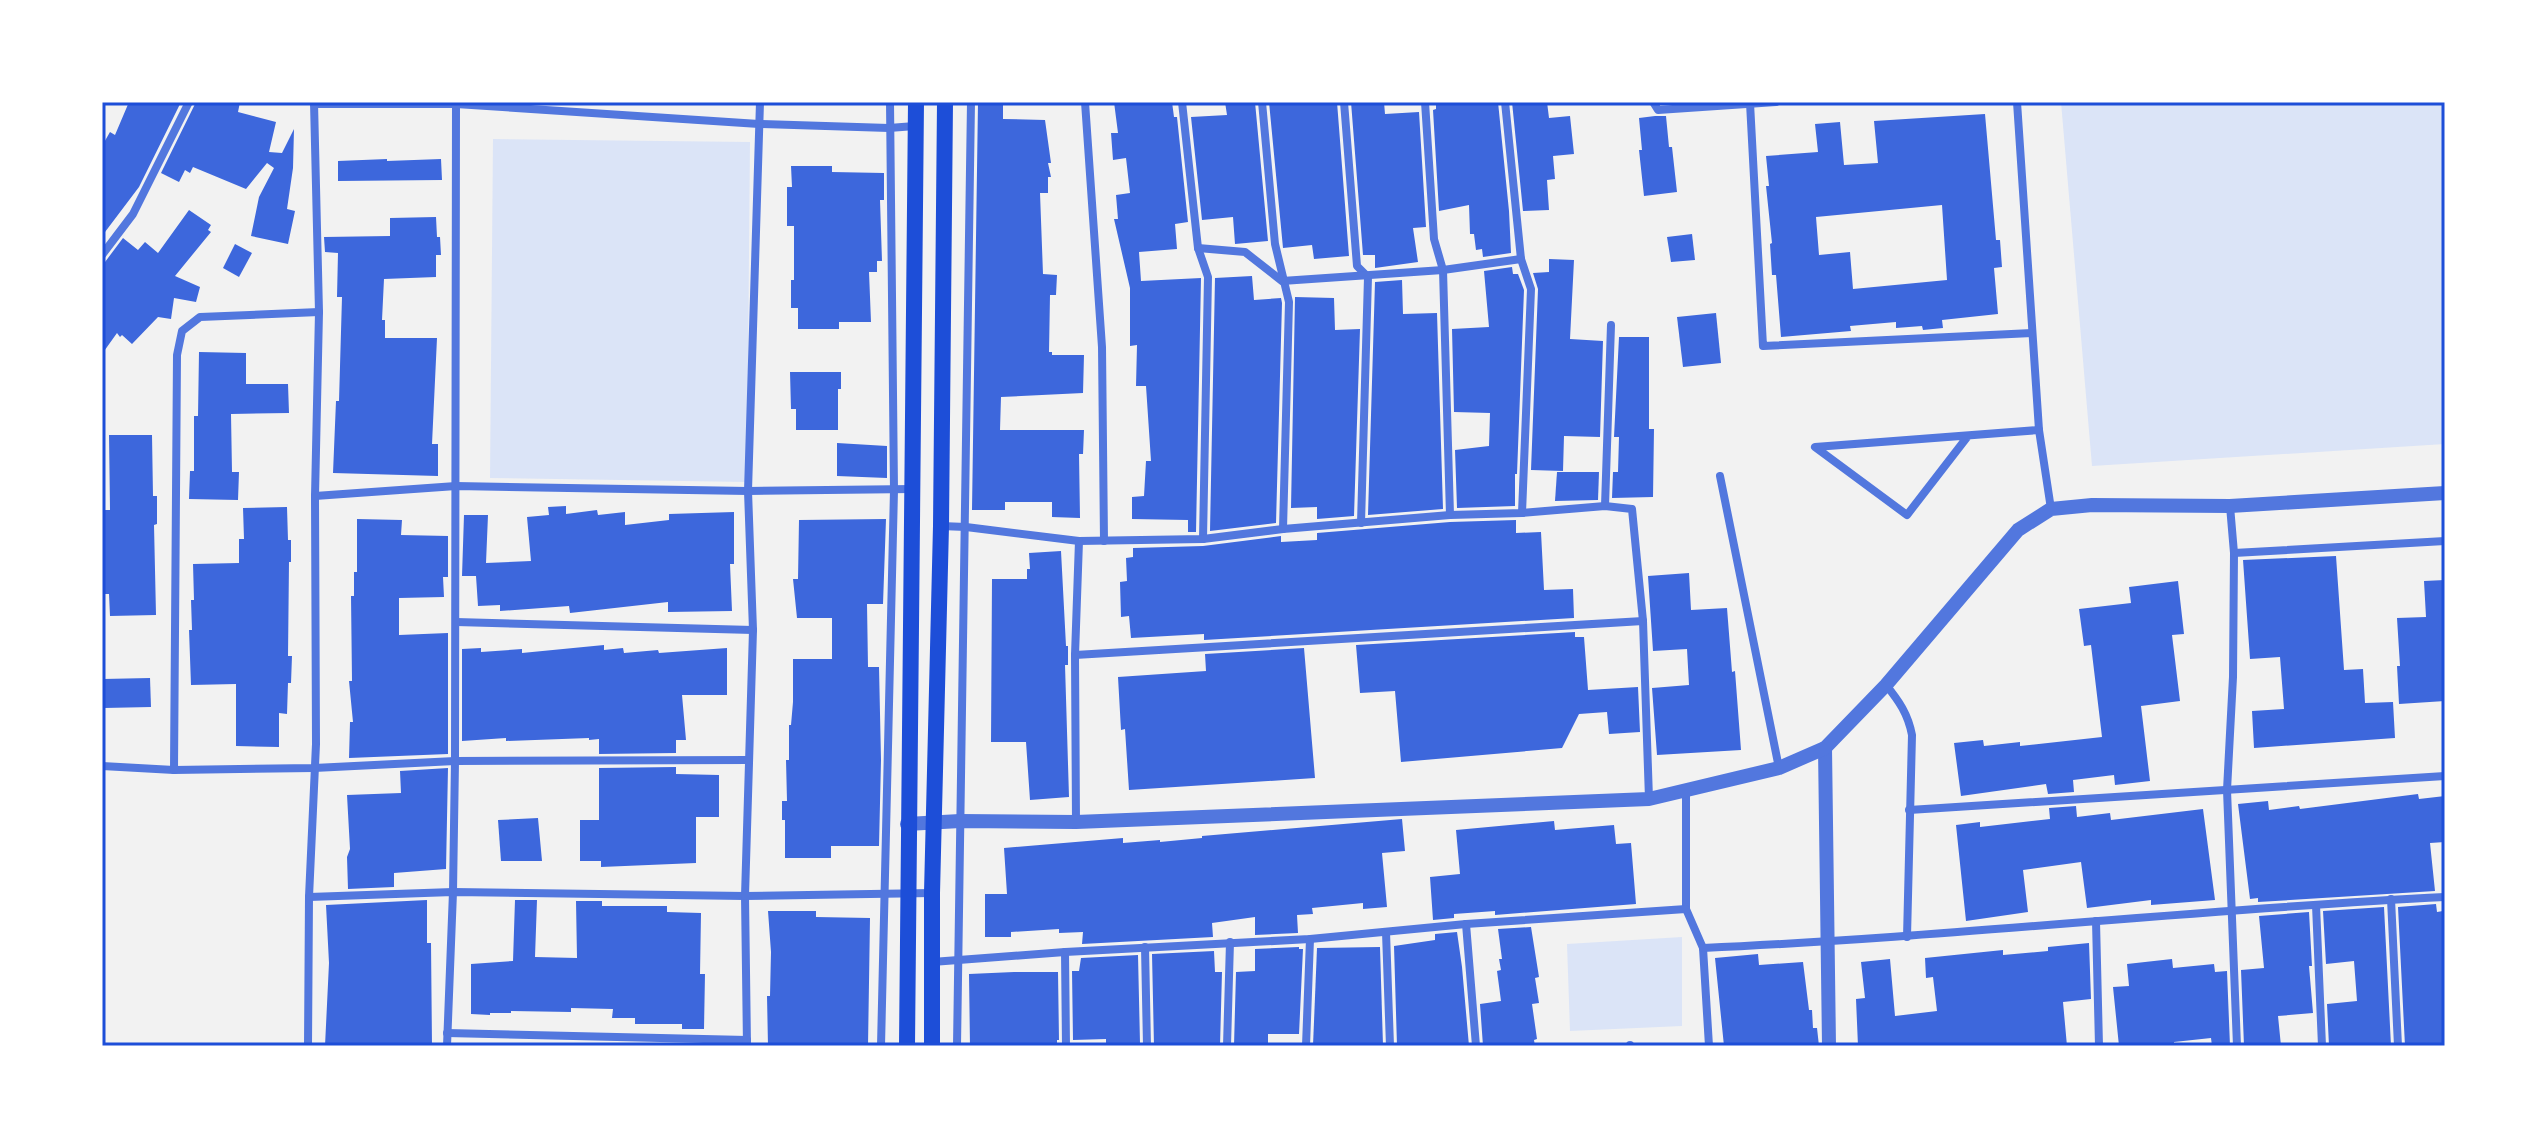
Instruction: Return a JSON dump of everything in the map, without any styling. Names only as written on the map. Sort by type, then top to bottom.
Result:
[{"type":"main road","points":[[907,1046],[916,102]]},
{"type":"main road","points":[[932,1046],[945,102]]},
{"type":"street","points":[[102,255],[133,214],[189,102]]},
{"type":"street","points":[[447,1033],[747,1043],[745,896],[753,630],[748,491],[760,102]]},
{"type":"street","points":[[881,1046],[894,490],[890,102]]},
{"type":"street","points":[[957,1046],[971,102]]},
{"type":"street","points":[[1085,102],[1102,347],[1104,541]]},
{"type":"street","points":[[1182,102],[1198,248],[1208,277],[1203,539]]},
{"type":"street","points":[[1262,102],[1275,244],[1289,302],[1283,529]]},
{"type":"street","points":[[1344,102],[1357,266],[1368,277],[1361,523]]},
{"type":"street","points":[[1425,102],[1434,239],[1443,270],[1450,515]]},
{"type":"street","points":[[1505,102],[1521,259],[1531,289],[1522,513]]},
{"type":"street","points":[[1656,105],[1776,102]]},
{"type":"street","points":[[2017,102],[2039,430],[2051,509]]},
{"type":"street","points":[[308,1046],[319,312],[314,103],[456,103],[759,124],[915,126]]},
{"type":"street","points":[[447,1046],[455,761],[456,103]]},
{"type":"street","points":[[1750,103],[1763,346],[2032,333]]},
{"type":"street","points":[[1198,248],[1245,252],[1282,281],[1368,277],[1521,259]]},
{"type":"street","points":[[174,770],[177,355],[182,331],[200,317],[319,312]]},
{"type":"street","points":[[1605,506],[1611,325]]},
{"type":"street","points":[[1968,436],[1907,515],[1815,447],[2039,430]]},
{"type":"street","points":[[1720,476],[1779,768]]},
{"type":"street","points":[[315,496],[456,486],[748,491],[913,489]]},
{"type":"street","points":[[907,824],[1076,822],[1649,799],[1779,768],[1825,748],[1886,685],[2018,530],[2051,509],[2092,505],[2230,506],[2445,493]]},
{"type":"street","points":[[941,526],[1079,541],[1203,539],[1450,515],[1605,506],[1632,509],[1643,621],[1649,799]]},
{"type":"street","points":[[2230,506],[2234,553],[2233,677],[2227,790],[2237,1046]]},
{"type":"street","points":[[1076,822],[1075,655],[1079,541]]},
{"type":"street","points":[[2234,553],[2445,541]]},
{"type":"street","points":[[1075,655],[1643,621]]},
{"type":"street","points":[[456,622],[753,630]]},
{"type":"street","points":[[1886,685],[1903,707],[1912,735],[1907,937]]},
{"type":"street","points":[[1825,748],[1829,1046]]},
{"type":"street","points":[[102,766],[174,770],[314,768],[455,761],[749,760]]},
{"type":"street","points":[[1909,810],[2445,776]]},
{"type":"street","points":[[1686,789],[1686,909],[1703,948],[1709,1046]]},
{"type":"street","points":[[309,897],[453,892],[745,896],[932,893]]},
{"type":"street","points":[[1703,948],[1907,937],[2232,910],[2445,897]]},
{"type":"street","points":[[2391,899],[2398,1046]]},
{"type":"street","points":[[2316,905],[2322,1046]]},
{"type":"street","points":[[932,962],[1310,939],[1466,924],[1686,909]]},
{"type":"street","points":[[2096,921],[2099,1046]]},
{"type":"street","points":[[1466,924],[1476,1046]]},
{"type":"street","points":[[1386,932],[1390,1046]]},
{"type":"street","points":[[1306,1046],[1310,939]]},
{"type":"street","points":[[1227,1046],[1230,942]]},
{"type":"street","points":[[1145,947],[1147,1046]]},
{"type":"street","points":[[1065,952],[1066,1046]]},
{"type":"shaded area","points":[[2061,102],[2445,102],[2445,444],[2092,466]]},
{"type":"shaded area","points":[[493,139],[750,142],[747,482],[490,478]]},
{"type":"shaded area","points":[[1682,937],[1682,1026],[1570,1031],[1567,944]]},
{"type":"building","points":[[129,102],[181,102],[139,187],[102,236],[102,146],[110,132],[115,135]]},
{"type":"building","points":[[196,102],[240,102],[238,112],[276,122],[269,152],[282,153],[294,129],[293,168],[287,209],[295,211],[288,244],[251,236],[259,197],[274,168],[267,163],[246,189],[193,167],[190,173],[185,170],[179,182],[161,173]]},
{"type":"building","points":[[978,102],[1003,102],[1003,119],[1045,120],[1051,177],[1048,177],[1048,193],[1040,193],[1043,274],[1057,275],[1056,295],[1050,295],[1049,352],[1052,355],[1084,355],[1083,393],[1001,397],[1000,430],[1084,430],[1083,454],[1079,454],[1080,518],[1052,517],[1052,502],[1005,502],[1005,510],[972,510]]},
{"type":"building","points":[[1114,102],[1172,102],[1174,117],[1177,117],[1188,222],[1175,224],[1177,249],[1139,252],[1141,281],[1201,278],[1196,532],[1188,532],[1188,520],[1132,519],[1132,497],[1144,496],[1146,461],[1151,461],[1146,386],[1136,386],[1137,345],[1130,346],[1130,288],[1114,219],[1118,219],[1116,195],[1130,193],[1126,158],[1113,160],[1111,133],[1118,133]]},
{"type":"building","points":[[1225,102],[1255,102],[1268,241],[1235,244],[1233,217],[1202,220],[1191,117],[1227,115]]},
{"type":"building","points":[[1269,102],[1337,102],[1349,256],[1314,259],[1312,245],[1283,248]]},
{"type":"building","points":[[1351,102],[1384,102],[1385,114],[1419,112],[1426,227],[1413,228],[1418,262],[1375,268],[1375,255],[1363,255]]},
{"type":"building","points":[[1436,102],[1498,102],[1511,253],[1483,257],[1482,249],[1476,250],[1474,234],[1470,234],[1469,205],[1439,211],[1433,110],[1436,109]]},
{"type":"building","points":[[1512,102],[1547,102],[1549,118],[1570,116],[1574,154],[1553,156],[1555,179],[1547,180],[1549,210],[1523,211]]},
{"type":"building","points":[[1985,114],[1996,240],[2000,240],[2002,267],[1994,268],[1998,314],[1942,320],[1943,328],[1896,328],[1896,322],[1850,326],[1851,331],[1781,337],[1776,275],[1772,275],[1766,156],[1818,152],[1815,124],[1840,122],[1844,165],[1878,163],[1874,121]],"holes":[[[1942,205],[1947,280],[1853,289],[1850,252],[1819,255],[1816,217]]]},
{"type":"building","points":[[1666,116],[1677,192],[1644,196],[1639,118]]},
{"type":"building","points":[[441,159],[442,180],[338,181],[338,161]]},
{"type":"building","points":[[791,166],[832,166],[832,172],[884,173],[884,200],[880,200],[882,261],[877,261],[877,272],[869,272],[871,322],[839,322],[839,329],[798,329],[798,308],[791,308],[794,226],[787,226],[787,187],[792,187]]},
{"type":"building","points":[[189,210],[211,225],[208,230],[211,232],[175,276],[200,287],[196,302],[174,298],[171,319],[158,317],[132,344],[117,333],[102,354],[102,266],[123,238],[138,250],[145,242],[158,253]]},
{"type":"building","points":[[436,217],[441,255],[436,255],[436,277],[384,279],[382,320],[385,320],[385,338],[437,338],[432,444],[438,444],[438,476],[333,473],[342,297],[337,297],[338,253],[325,252],[324,237],[390,236],[390,218]]},
{"type":"building","points":[[1692,234],[1695,260],[1671,262],[1667,237]]},
{"type":"building","points":[[235,244],[252,253],[239,277],[223,268]]},
{"type":"building","points":[[1549,259],[1574,260],[1570,339],[1603,341],[1600,437],[1564,436],[1563,471],[1531,470],[1538,289],[1533,273],[1549,272]]},
{"type":"building","points":[[1512,267],[1524,290],[1515,506],[1457,508],[1455,450],[1489,446],[1490,413],[1454,412],[1452,329],[1489,327],[1484,271]]},
{"type":"building","points":[[1252,276],[1254,300],[1281,298],[1282,303],[1276,523],[1210,531],[1215,278]]},
{"type":"building","points":[[1402,280],[1403,314],[1437,313],[1443,509],[1368,515],[1375,282]]},
{"type":"building","points":[[1295,297],[1334,298],[1335,330],[1360,329],[1354,516],[1317,519],[1317,507],[1291,508]]},
{"type":"building","points":[[1716,313],[1721,363],[1683,367],[1677,317]]},
{"type":"building","points":[[1619,337],[1649,337],[1649,429],[1654,429],[1653,497],[1612,498],[1613,472],[1618,472],[1619,437],[1614,437]]},
{"type":"building","points":[[199,352],[246,353],[246,384],[288,384],[289,413],[231,414],[232,472],[239,472],[238,500],[189,499],[190,471],[194,471],[194,416],[198,416]]},
{"type":"building","points":[[790,372],[841,372],[838,430],[796,430],[796,409],[791,409]]},
{"type":"building","points":[[109,435],[152,435],[153,496],[157,496],[157,524],[154,525],[156,615],[110,616],[109,594],[102,594],[102,510],[110,510]]},
{"type":"building","points":[[837,443],[887,446],[887,478],[837,476]]},
{"type":"building","points":[[1557,472],[1599,472],[1598,500],[1555,501]]},
{"type":"building","points":[[566,506],[566,514],[597,510],[598,515],[625,512],[625,525],[669,520],[669,514],[734,512],[734,564],[730,564],[732,611],[668,612],[668,602],[570,613],[569,606],[500,611],[500,605],[478,606],[476,576],[462,576],[464,515],[488,515],[486,563],[531,561],[527,517],[549,515],[548,507]]},
{"type":"building","points":[[287,507],[288,540],[291,540],[288,656],[292,656],[287,714],[279,713],[279,747],[236,746],[236,684],[191,685],[189,630],[192,630],[191,600],[194,600],[193,564],[239,563],[239,539],[244,539],[243,508]]},
{"type":"building","points":[[357,519],[402,520],[401,535],[448,536],[448,577],[443,577],[444,597],[399,598],[399,635],[448,633],[448,754],[349,758],[350,722],[353,722],[349,681],[352,681],[351,596],[354,596],[354,572],[357,572]]},
{"type":"building","points":[[886,519],[883,604],[867,604],[868,667],[879,667],[879,846],[831,846],[831,858],[785,858],[782,801],[787,801],[786,760],[789,760],[793,659],[832,659],[832,618],[797,618],[793,579],[798,579],[799,520]]},
{"type":"building","points":[[1516,520],[1516,533],[1541,532],[1544,590],[1573,589],[1574,618],[1204,640],[1204,634],[1131,638],[1129,616],[1121,617],[1120,582],[1127,581],[1126,558],[1133,557],[1133,548],[1203,546],[1281,536],[1281,542],[1317,540],[1317,533]]},
{"type":"building","points":[[1061,551],[1068,646],[1068,665],[1065,665],[1069,797],[1030,800],[1026,742],[991,742],[992,579],[1027,579],[1029,553]]},
{"type":"building","points":[[2336,556],[2344,670],[2363,669],[2365,703],[2393,702],[2395,738],[2254,748],[2252,711],[2284,709],[2280,657],[2250,659],[2243,560]]},
{"type":"building","points":[[1689,573],[1691,610],[1727,608],[1741,750],[1657,755],[1652,688],[1689,685],[1687,649],[1653,651],[1648,576]]},
{"type":"building","points":[[2445,580],[2445,701],[2399,704],[2397,618],[2426,617],[2424,581]]},
{"type":"building","points":[[2178,581],[2184,634],[2172,635],[2180,701],[2141,706],[2150,781],[2115,785],[2114,775],[2073,780],[2074,792],[2048,794],[2046,784],[1961,796],[1954,743],[1983,740],[1984,746],[2020,742],[2020,746],[2102,737],[2091,645],[2084,646],[2079,609],[2131,603],[2129,587]]},
{"type":"building","points":[[1575,632],[1575,637],[1584,637],[1588,690],[1638,687],[1640,732],[1609,734],[1607,712],[1579,714],[1562,748],[1401,762],[1395,691],[1360,693],[1356,645]]},
{"type":"building","points":[[604,645],[604,650],[623,648],[624,653],[727,648],[727,695],[682,695],[686,740],[676,740],[676,753],[599,754],[599,739],[589,738],[462,741],[462,649],[481,648],[481,652],[522,649],[522,653]]},
{"type":"building","points":[[1304,648],[1315,778],[1129,790],[1118,677],[1206,671],[1205,654]]},
{"type":"building","points":[[150,678],[151,707],[104,708],[103,679]]},
{"type":"building","points":[[676,767],[676,774],[719,775],[719,817],[696,817],[696,863],[601,867],[601,861],[580,861],[580,820],[599,820],[599,768]]},
{"type":"building","points":[[448,768],[446,869],[394,873],[394,887],[348,889],[347,857],[350,849],[347,795],[401,793],[400,771]]},
{"type":"building","points":[[2418,794],[2419,799],[2445,796],[2445,842],[2430,843],[2435,891],[2258,902],[2258,898],[2250,899],[2238,804],[2268,801],[2269,810],[2299,806],[2300,809]]},
{"type":"building","points":[[2076,806],[2077,817],[2110,813],[2111,820],[2203,809],[2215,900],[2151,905],[2151,900],[2087,908],[2081,862],[2023,870],[2028,912],[1966,921],[1956,825],[1980,822],[1980,827],[2050,819],[2049,808]]},
{"type":"building","points":[[538,818],[542,861],[501,861],[498,820]]},
{"type":"building","points":[[1402,819],[1405,851],[1382,853],[1387,907],[1363,909],[1363,903],[1312,908],[1313,914],[1297,915],[1298,933],[1255,935],[1255,917],[1212,923],[1213,937],[1082,944],[1083,932],[1059,933],[1059,929],[1011,932],[1011,937],[985,937],[985,894],[1007,894],[1004,848],[1123,838],[1123,843],[1160,842]]},
{"type":"building","points":[[1554,821],[1555,830],[1614,825],[1616,844],[1631,843],[1636,904],[1495,915],[1495,911],[1454,914],[1454,918],[1433,920],[1430,877],[1460,874],[1456,830]]},
{"type":"building","points":[[427,900],[427,943],[431,943],[432,1046],[325,1046],[329,963],[326,905]]},
{"type":"building","points":[[515,900],[537,900],[535,957],[577,958],[576,901],[602,901],[602,906],[667,906],[667,912],[701,913],[700,974],[705,974],[704,1029],[682,1029],[682,1024],[635,1024],[635,1018],[612,1018],[613,1009],[571,1008],[571,1012],[471,1014],[471,964],[513,961]]},
{"type":"building","points":[[2436,904],[2437,912],[2443,911],[2445,939],[2443,1046],[2405,1046],[2398,907]]},
{"type":"building","points":[[2384,907],[2391,1046],[2329,1046],[2327,1004],[2357,1001],[2354,961],[2326,964],[2323,911]]},
{"type":"building","points":[[768,911],[816,911],[816,917],[870,918],[868,1046],[768,1046],[767,996],[770,996],[771,952]]},
{"type":"building","points":[[2309,912],[2313,1013],[2278,1016],[2281,1046],[2244,1046],[2241,970],[2264,968],[2259,916]]},
{"type":"building","points":[[1531,927],[1539,977],[1535,978],[1539,1003],[1532,1004],[1537,1039],[1534,1040],[1535,1046],[1483,1046],[1480,1004],[1501,1001],[1497,971],[1501,970],[1499,959],[1502,959],[1498,929]]},
{"type":"building","points":[[1457,932],[1469,1046],[1397,1046],[1394,946],[1435,940],[1435,934]]},
{"type":"building","points":[[2089,943],[2091,999],[2063,1002],[2067,1046],[1858,1046],[1856,999],[1865,998],[1861,962],[1890,959],[1895,1016],[1937,1011],[1933,977],[1926,978],[1925,958],[2003,950],[2003,955],[2048,951],[2048,947]]},
{"type":"building","points":[[1380,947],[1383,1046],[1313,1046],[1317,948]]},
{"type":"building","points":[[1255,949],[1303,949],[1299,1034],[1268,1034],[1268,1046],[1234,1046],[1236,972],[1255,971]]},
{"type":"building","points":[[1214,951],[1215,972],[1222,972],[1220,1046],[1154,1046],[1152,954]]},
{"type":"building","points":[[1758,954],[1759,965],[1803,962],[1809,1010],[1812,1010],[1813,1028],[1817,1028],[1819,1046],[1724,1046],[1715,958]]},
{"type":"building","points":[[1138,955],[1140,1043],[1106,1044],[1106,1039],[1073,1040],[1072,971],[1079,971],[1081,958]]},
{"type":"building","points":[[2172,959],[2173,968],[2214,964],[2215,972],[2227,971],[2230,1046],[2212,1046],[2211,1038],[2174,1042],[2174,1045],[2119,1046],[2113,987],[2129,986],[2127,964]]},
{"type":"building","points":[[1058,972],[1057,1046],[970,1046],[969,974]]}]
